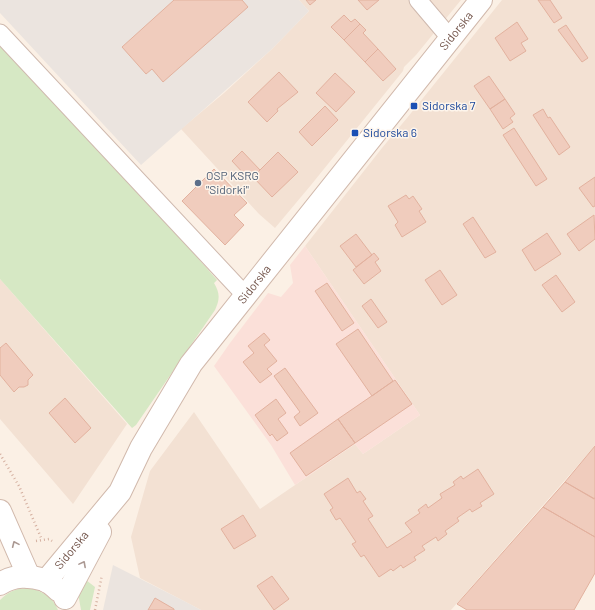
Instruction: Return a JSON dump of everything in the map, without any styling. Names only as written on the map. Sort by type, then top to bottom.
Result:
[{"type":"street","points":[[418,0],[451,39]]},
{"type":"street","name":"Sidorska","points":[[38,579],[120,492],[142,448],[191,364],[481,0]]},
{"type":"street","points":[[0,33],[245,295]]},
{"type":"street","points":[[68,604],[120,492]]},
{"type":"street","points":[[0,510],[38,579]]},
{"type":"street","points":[[1,576],[38,579],[61,591],[68,604]]},
{"type":"path","points":[[0,454],[19,486],[42,540]]},
{"type":"path","points":[[29,543],[49,539],[54,542]]},
{"type":"path","points":[[95,610],[102,574]]},
{"type":"shaded area","points":[[0,0],[299,0],[309,11],[272,49],[141,165],[0,13]]},
{"type":"shaded area","points":[[299,0],[461,0],[416,55],[404,67],[403,71],[275,228],[259,214],[181,129],[224,93],[272,49],[309,11]]},
{"type":"shaded area","points":[[502,0],[595,0],[595,446],[451,610],[201,610],[140,578],[131,537],[150,471],[194,412],[260,509],[355,444],[363,454],[420,415],[305,246]]},
{"type":"shaded area","points":[[305,246],[420,415],[363,454],[355,444],[295,485],[271,445],[214,366],[268,293],[281,297],[293,283],[290,265]]},
{"type":"shaded area","points":[[0,279],[127,424],[73,504],[0,419]]},
{"type":"shaded area","points":[[113,565],[182,600],[201,610],[103,610]]},
{"type":"green space","points":[[0,45],[160,215],[217,280],[214,283],[219,296],[215,310],[136,425],[132,428],[0,279]]},
{"type":"green space","points":[[82,577],[95,587],[90,610],[81,610],[78,593]]},
{"type":"green space","points":[[28,588],[37,590],[46,595],[53,601],[58,610],[0,610],[0,600],[6,595],[12,591]]},
{"type":"building","points":[[174,0],[242,0],[248,7],[163,82],[152,69],[146,74],[122,47]]},
{"type":"building","points":[[306,0],[316,0],[310,5]]},
{"type":"building","points":[[358,0],[379,0],[367,10]]},
{"type":"building","points":[[538,0],[550,0],[562,18],[554,23]]},
{"type":"building","points":[[344,15],[351,22],[355,19],[360,24],[344,40],[331,27]]},
{"type":"building","points":[[517,22],[528,39],[521,43],[526,51],[510,61],[495,38]]},
{"type":"building","points":[[360,24],[366,30],[363,33],[378,49],[365,62],[344,40]]},
{"type":"building","points":[[566,25],[588,58],[582,62],[558,30]]},
{"type":"building","points":[[378,49],[396,69],[383,81],[365,62]]},
{"type":"building","points":[[279,72],[298,92],[277,109],[278,111],[267,122],[248,102]]},
{"type":"building","points":[[335,73],[355,92],[336,112],[316,93]]},
{"type":"building","points":[[489,76],[505,99],[490,109],[474,86]]},
{"type":"building","points":[[505,99],[515,114],[510,118],[513,122],[503,129],[490,109]]},
{"type":"building","points":[[325,106],[338,120],[312,146],[299,132]]},
{"type":"building","points":[[543,109],[570,147],[559,155],[533,115]]},
{"type":"building","points":[[514,128],[547,179],[536,186],[503,135]]},
{"type":"building","points":[[242,151],[260,170],[253,177],[246,176],[232,161]]},
{"type":"building","points":[[278,152],[298,172],[272,197],[253,177]]},
{"type":"building","points":[[214,169],[247,203],[234,215],[244,225],[225,245],[182,201]]},
{"type":"building","points":[[595,177],[595,206],[593,207],[579,188]]},
{"type":"building","points":[[406,195],[409,199],[413,196],[422,209],[419,211],[426,222],[402,237],[395,225],[398,222],[388,206]]},
{"type":"building","points":[[594,215],[595,239],[579,251],[567,234]]},
{"type":"building","points":[[473,217],[496,252],[485,258],[463,224]]},
{"type":"building","points":[[547,233],[561,254],[535,271],[522,250]]},
{"type":"building","points":[[356,234],[372,255],[356,267],[340,246]]},
{"type":"building","points":[[374,253],[379,259],[375,262],[381,271],[364,284],[353,270]]},
{"type":"building","points":[[440,270],[457,295],[442,305],[425,280]]},
{"type":"building","points":[[556,275],[575,302],[562,312],[542,285]]},
{"type":"building","points":[[327,283],[354,323],[342,331],[315,291]]},
{"type":"building","points":[[371,299],[387,322],[378,328],[362,306]]},
{"type":"building","points":[[358,329],[393,381],[372,396],[336,344]]},
{"type":"building","points":[[264,333],[270,340],[264,345],[277,361],[267,369],[272,374],[260,383],[243,362],[254,353],[248,346]]},
{"type":"building","points":[[6,343],[33,375],[28,380],[28,385],[19,387],[14,392],[0,375],[0,348]]},
{"type":"building","points":[[285,368],[318,413],[300,426],[294,417],[300,412],[274,376]]},
{"type":"building","points":[[395,380],[412,404],[355,443],[338,419]]},
{"type":"building","points":[[65,398],[91,428],[75,443],[49,413]]},
{"type":"building","points":[[276,399],[286,413],[278,419],[288,433],[277,441],[272,434],[270,436],[255,415]]},
{"type":"building","points":[[338,419],[355,443],[306,476],[290,453]]},
{"type":"building","points":[[595,446],[595,497],[594,499],[565,482]]},
{"type":"building","points":[[478,469],[494,494],[480,503],[482,506],[472,512],[470,509],[457,518],[459,521],[445,531],[447,534],[438,541],[436,537],[422,546],[425,550],[414,557],[416,560],[403,568],[401,565],[393,571],[391,569],[379,577],[364,555],[361,557],[352,544],[356,542],[340,518],[336,520],[330,510],[333,508],[324,494],[348,478],[357,493],[360,491],[366,499],[363,501],[373,516],[368,519],[387,548],[412,532],[405,523],[420,513],[418,510],[426,504],[428,508],[442,498],[440,494],[455,485],[453,482],[461,476],[463,479]]},
{"type":"building","points":[[565,482],[595,499],[595,537],[543,507]]},
{"type":"building","points":[[543,507],[595,537],[595,573],[574,610],[467,610],[457,604]]},
{"type":"building","points":[[243,515],[256,536],[234,549],[221,529]]},
{"type":"building","points":[[272,576],[289,599],[274,610],[257,586]]},
{"type":"building","points":[[155,598],[174,609],[174,610],[148,610]]},
{"type":"place","name":"Sidorska 7","points":[[414,106]]},
{"type":"place","name":"Sidorska 6","points":[[355,133]]},
{"type":"place","name":"OSP KSRG \"Sidorki\"","points":[[198,183]]}]
